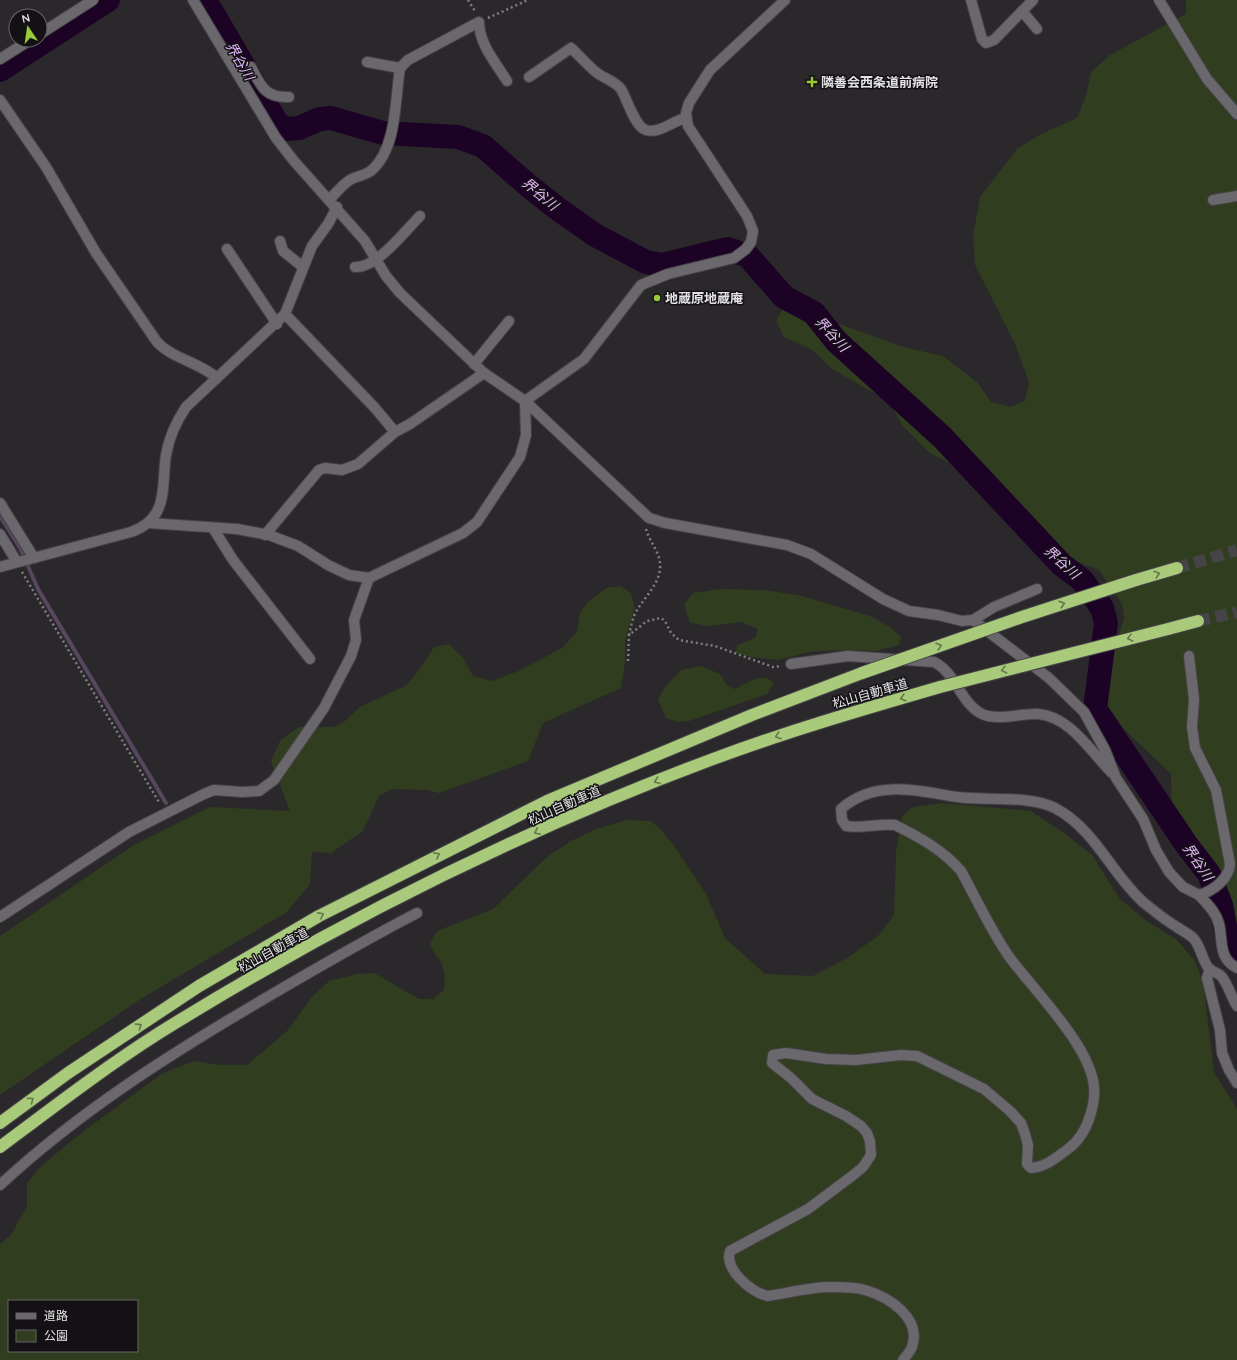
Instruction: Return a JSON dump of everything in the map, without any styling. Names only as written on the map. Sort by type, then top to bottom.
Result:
[{"type":"highway","name":"松山自動車道","points":[[0,1123],[68,1073],[199,986],[319,916],[547,801],[752,715],[862,673],[1022,617],[1177,568]]},
{"type":"highway","name":"松山自動車道","points":[[0,1147],[65,1098],[158,1034],[275,965],[383,905],[466,864],[559,822],[714,758],[794,730],[940,687],[1198,621]]},
{"type":"street","points":[[48,29],[94,0]]},
{"type":"street","points":[[193,0],[262,98],[276,138],[294,161],[333,203],[365,242],[377,259],[386,276],[400,293],[484,373],[525,401],[649,518],[664,523],[786,545],[811,554],[882,599],[909,611],[938,615],[962,622],[973,620],[994,607],[1036,589]]},
{"type":"street","points":[[525,401],[584,359],[641,285],[668,274],[734,258],[746,249],[751,242],[753,231],[747,216],[688,126],[686,118],[690,103],[710,70],[785,0]]},
{"type":"street","points":[[971,0],[982,39],[986,43],[994,40],[1033,0]]},
{"type":"street","points":[[1159,0],[1207,79],[1237,114]]},
{"type":"street","points":[[1022,11],[1037,29]]},
{"type":"street","points":[[0,567],[142,529],[148,523],[162,502],[166,455],[171,435],[177,421],[186,407],[286,314],[316,239],[328,224],[333,203],[350,179],[360,177],[371,170],[380,161],[391,134],[400,68],[402,64],[415,55],[479,22],[479,30],[488,52],[507,81]]},
{"type":"street","points":[[0,59],[17,48]]},
{"type":"street","points":[[529,77],[571,48],[595,72],[620,88],[638,124],[644,130],[654,131],[668,126],[677,120],[686,118]]},
{"type":"street","points":[[367,62],[400,68]]},
{"type":"street","points":[[251,67],[263,88],[262,98]]},
{"type":"street","points":[[262,98],[289,97]]},
{"type":"street","points":[[0,100],[46,168],[96,253],[156,342],[164,350],[208,371],[217,378]]},
{"type":"street","points":[[1213,200],[1237,196]]},
{"type":"street","points":[[355,267],[362,267],[377,259],[420,216]]},
{"type":"street","points":[[280,241],[283,250],[304,267]]},
{"type":"street","points":[[227,249],[277,324]]},
{"type":"street","points":[[286,314],[375,408],[394,432]]},
{"type":"street","points":[[474,364],[509,321]]},
{"type":"street","points":[[265,534],[314,474],[319,470],[326,468],[342,470],[358,464],[394,432],[410,424],[484,373]]},
{"type":"street","points":[[148,523],[237,529],[265,534],[298,546],[349,575],[369,578],[463,534],[477,522],[520,457],[526,435],[525,401]]},
{"type":"street","points":[[0,503],[25,560]]},
{"type":"street","points":[[213,528],[233,560],[310,659]]},
{"type":"street","points":[[0,534],[25,560]]},
{"type":"street","points":[[0,917],[129,832],[166,813],[214,790],[242,792],[259,791],[274,780],[324,708],[351,656],[356,640],[354,620],[369,578]]},
{"type":"street","points":[[973,620],[1049,678],[1084,712],[1105,750],[1116,778]]},
{"type":"street","points":[[791,664],[848,656],[934,662],[944,667],[970,705],[982,713],[997,717],[1038,714],[1057,718],[1073,729],[1116,778],[1143,819],[1156,850],[1168,872],[1183,887],[1201,895],[1213,911],[1218,924],[1224,956],[1237,968]]},
{"type":"street","points":[[1189,656],[1194,699],[1192,726],[1195,748],[1216,790],[1230,864],[1229,872],[1226,878],[1201,895]]},
{"type":"street","points":[[903,1360],[912,1349],[914,1338],[911,1324],[905,1314],[878,1295],[864,1289],[831,1286],[768,1296],[760,1295],[744,1284],[729,1262],[728,1256],[730,1251],[736,1246],[808,1209],[863,1167],[871,1155],[870,1140],[864,1130],[846,1116],[812,1099],[791,1078],[772,1064],[773,1056],[786,1053],[826,1059],[856,1060],[901,1055],[917,1056],[984,1089],[1010,1111],[1021,1123],[1028,1145],[1027,1164],[1031,1168],[1039,1167],[1053,1160],[1073,1145],[1087,1127],[1094,1105],[1094,1086],[1088,1064],[1079,1047],[997,938],[961,871],[953,861],[945,854],[895,825],[886,824],[858,828],[846,826],[842,820],[841,808],[850,801],[882,789],[900,789],[953,797],[1029,802],[1054,808],[1075,822],[1092,838],[1142,901],[1164,919],[1194,939],[1210,969],[1221,976],[1237,1006]]},
{"type":"street","points":[[0,1185],[59,1133],[116,1091],[194,1040],[353,946],[417,913]]},
{"type":"street","points":[[1210,969],[1207,978],[1220,1030],[1222,1052],[1229,1070],[1237,1083]]},
{"type":"path","points":[[479,22],[528,0]]},
{"type":"path","points":[[628,661],[629,635],[632,621],[637,611],[650,593],[660,573],[660,562],[648,538],[646,528],[649,518]]},
{"type":"path","points":[[25,560],[35,597],[166,813]]},
{"type":"path","points":[[629,635],[647,621],[661,618],[665,621],[671,633],[679,640],[715,646],[773,667],[791,664]]},
{"type":"green space","points":[[1186,0],[1237,0],[1237,944],[1172,837],[1171,774],[1123,728],[1105,702],[1111,664],[1124,618],[1122,604],[1099,570],[1066,557],[982,469],[952,464],[930,453],[903,426],[887,398],[870,391],[832,369],[811,349],[784,337],[776,321],[782,310],[792,307],[903,347],[943,356],[978,383],[991,402],[1011,407],[1025,401],[1029,382],[1015,344],[975,265],[973,236],[980,197],[1017,149],[1041,134],[1077,118],[1086,96],[1091,72],[1110,55],[1186,14]]},
{"type":"green space","points":[[621,586],[631,594],[635,607],[625,640],[625,663],[621,688],[543,723],[528,761],[439,793],[426,790],[392,789],[379,796],[363,831],[331,853],[312,852],[310,884],[287,912],[139,1000],[0,1095],[0,936],[134,845],[210,807],[290,811],[271,761],[280,741],[299,727],[333,727],[345,721],[360,707],[407,685],[422,666],[434,647],[449,644],[463,658],[473,676],[492,681],[519,671],[562,648],[577,632],[580,612],[589,601],[606,588]]},
{"type":"green space","points":[[720,589],[763,590],[798,595],[870,616],[888,626],[901,636],[899,645],[876,651],[840,650],[809,652],[777,660],[751,657],[736,653],[737,645],[755,638],[758,629],[741,622],[708,626],[690,623],[684,604],[693,593]]},
{"type":"green space","points":[[701,666],[720,674],[727,685],[734,689],[759,678],[769,679],[774,683],[767,694],[689,721],[677,722],[666,718],[658,700],[665,687],[681,670]]},
{"type":"green space","points":[[942,803],[1031,811],[1064,833],[1092,855],[1120,899],[1148,922],[1176,939],[1195,961],[1203,982],[1214,1072],[1237,1109],[1237,1360],[0,1360],[0,1244],[11,1235],[27,1206],[27,1183],[42,1165],[85,1130],[163,1073],[194,1061],[220,1065],[247,1065],[287,1031],[311,998],[329,981],[357,974],[374,973],[419,999],[433,999],[444,990],[443,968],[430,944],[437,931],[493,909],[547,857],[571,841],[596,829],[626,820],[651,821],[662,831],[675,847],[706,894],[725,938],[765,974],[813,976],[847,958],[878,936],[894,915],[896,852],[902,816],[913,807]]},
{"type":"waterway","name":"界谷川","points":[[0,70],[108,0]]},
{"type":"waterway","name":"界谷川","points":[[205,0],[277,123],[285,129],[299,128],[320,119],[331,118],[383,133],[458,137],[483,146],[558,209],[595,235],[646,262],[662,265],[728,249],[748,256],[784,297],[814,313],[836,341],[942,437],[1062,565],[1082,580],[1102,608],[1106,623],[1095,709],[1186,844],[1209,874],[1221,905],[1230,952],[1237,956]]},
{"type":"waterway","points":[[0,516],[20,548],[38,589],[166,803]]},
{"type":"tunnel","points":[[1177,568],[1237,550]]},
{"type":"tunnel","points":[[1198,621],[1237,612]]},
{"type":"place","name":"隣善会西条道前病院","points":[[812,82]]},
{"type":"place","name":"地蔵原地蔵庵","points":[[657,298]]}]
